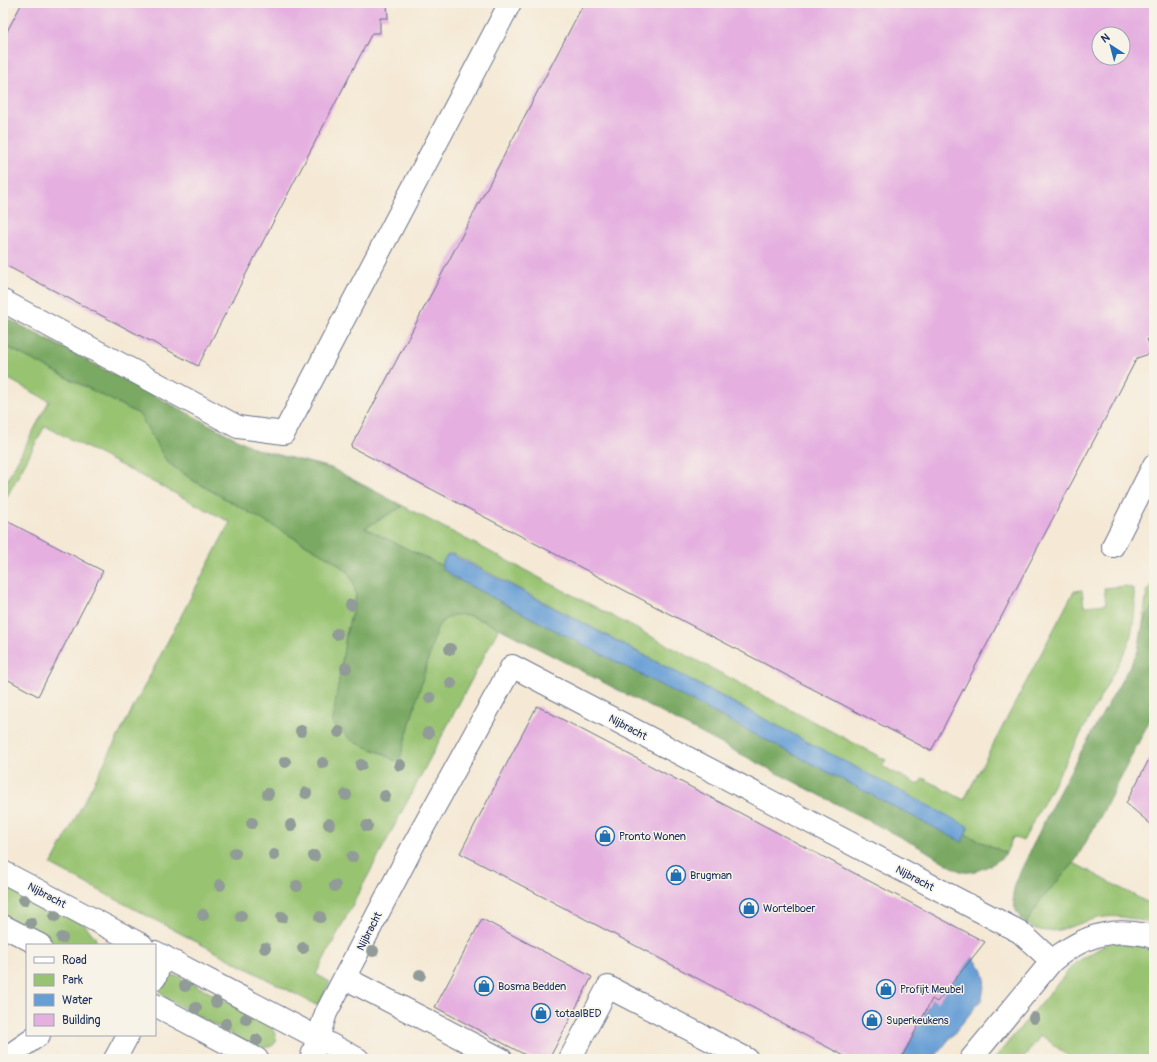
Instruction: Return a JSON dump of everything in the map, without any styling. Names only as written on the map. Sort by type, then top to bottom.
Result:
[{"type":"street","points":[[3,301],[238,427],[284,433],[510,3]]},
{"type":"street","points":[[1113,546],[1154,465]]},
{"type":"street","name":"Nijbracht","points":[[311,1059],[326,1013],[414,844],[512,666],[1020,932],[1052,960]]},
{"type":"street","name":"Nijbracht","points":[[3,872],[136,944]]},
{"type":"street","points":[[3,926],[38,944]]},
{"type":"street","points":[[971,1059],[1052,960],[1067,948],[1097,935],[1118,931],[1149,935],[1154,938]]},
{"type":"street","points":[[156,972],[159,954],[358,1059]]},
{"type":"street","points":[[345,978],[501,1059]]},
{"type":"street","points":[[570,1059],[608,986],[747,1059]]},
{"type":"street","points":[[156,1006],[257,1059]]},
{"type":"street","points":[[4,1059],[38,1036]]},
{"type":"street","points":[[115,1059],[127,1036]]},
{"type":"green space","points":[[3,316],[256,449],[331,468],[403,506],[365,528],[442,566],[455,578],[961,841],[965,834],[1006,853],[999,860],[987,867],[969,872],[960,871],[923,849],[499,628],[466,615],[450,616],[443,620],[437,628],[400,759],[395,761],[384,754],[354,742],[332,724],[346,635],[356,596],[353,581],[347,571],[331,559],[194,481],[167,462],[139,414],[3,345]]},
{"type":"green space","points":[[3,345],[139,414],[167,462],[194,481],[331,559],[347,571],[353,581],[356,596],[346,635],[354,742],[384,754],[395,761],[437,628],[443,620],[450,616],[466,615],[499,628],[316,974],[330,982],[320,1002],[316,1005],[51,865],[230,522],[45,426],[3,504],[3,488],[49,401],[3,376]]},
{"type":"green space","points":[[403,506],[886,760],[882,766],[918,785],[923,778],[964,800],[1074,591],[1082,590],[1084,606],[1106,604],[1104,588],[1126,586],[1132,588],[1135,599],[1133,625],[1128,646],[1023,841],[1013,837],[1006,853],[965,834],[968,827],[456,555],[451,554],[442,566],[365,528]]},
{"type":"green space","points":[[1150,542],[1154,544],[1154,562],[1148,550]]},
{"type":"green space","points":[[1151,585],[1154,585],[1154,602],[1143,623],[1147,591]]},
{"type":"green space","points":[[1153,606],[1154,712],[1104,810],[1074,863],[1040,901],[1026,924],[1020,918],[1013,902],[1014,888],[1018,876],[1044,822],[1083,748],[1138,651],[1143,623]]},
{"type":"green space","points":[[1074,863],[1154,906],[1154,924],[1130,918],[1105,917],[1066,928],[1046,931],[1036,929],[1026,924],[1040,901]]},
{"type":"green space","points":[[3,879],[85,925],[95,937],[97,944],[53,944],[3,918]]},
{"type":"green space","points":[[1111,941],[1144,947],[1154,953],[1154,1059],[1072,1059],[1041,1035],[1023,1059],[994,1059],[1074,964]]},
{"type":"green space","points":[[165,975],[178,976],[268,1023],[275,1034],[275,1042],[269,1047],[255,1047],[165,998],[158,988]]},
{"type":"water","points":[[451,554],[969,827],[962,842],[455,578],[442,568],[444,559]]},
{"type":"water","points":[[973,957],[982,969],[985,978],[982,999],[933,1059],[901,1059],[932,999],[937,1001]]},
{"type":"building","points":[[22,3],[387,3],[388,18],[380,18],[380,33],[372,33],[198,366],[3,264],[3,39]]},
{"type":"building","points":[[584,3],[1154,3],[1154,337],[1147,339],[1152,353],[1137,358],[931,751],[351,447]]},
{"type":"building","points":[[3,519],[103,571],[38,696],[3,677]]},
{"type":"building","points":[[537,706],[985,942],[937,1002],[932,999],[901,1059],[850,1059],[460,853]]},
{"type":"building","points":[[1154,750],[1154,827],[1126,803]]},
{"type":"building","points":[[482,919],[592,977],[549,1059],[533,1059],[435,1007]]},
{"type":"place","name":"Pronto Wonen","points":[[605,836]]},
{"type":"place","name":"Brugman","points":[[676,875]]},
{"type":"place","name":"Wortelboer","points":[[749,908]]},
{"type":"place","name":"Bosma Bedden","points":[[484,986]]},
{"type":"place","name":"Profijt Meubel","points":[[886,989]]},
{"type":"place","name":"totaalBED","points":[[541,1013]]},
{"type":"place","name":"Superkeukens","points":[[872,1020]]}]
